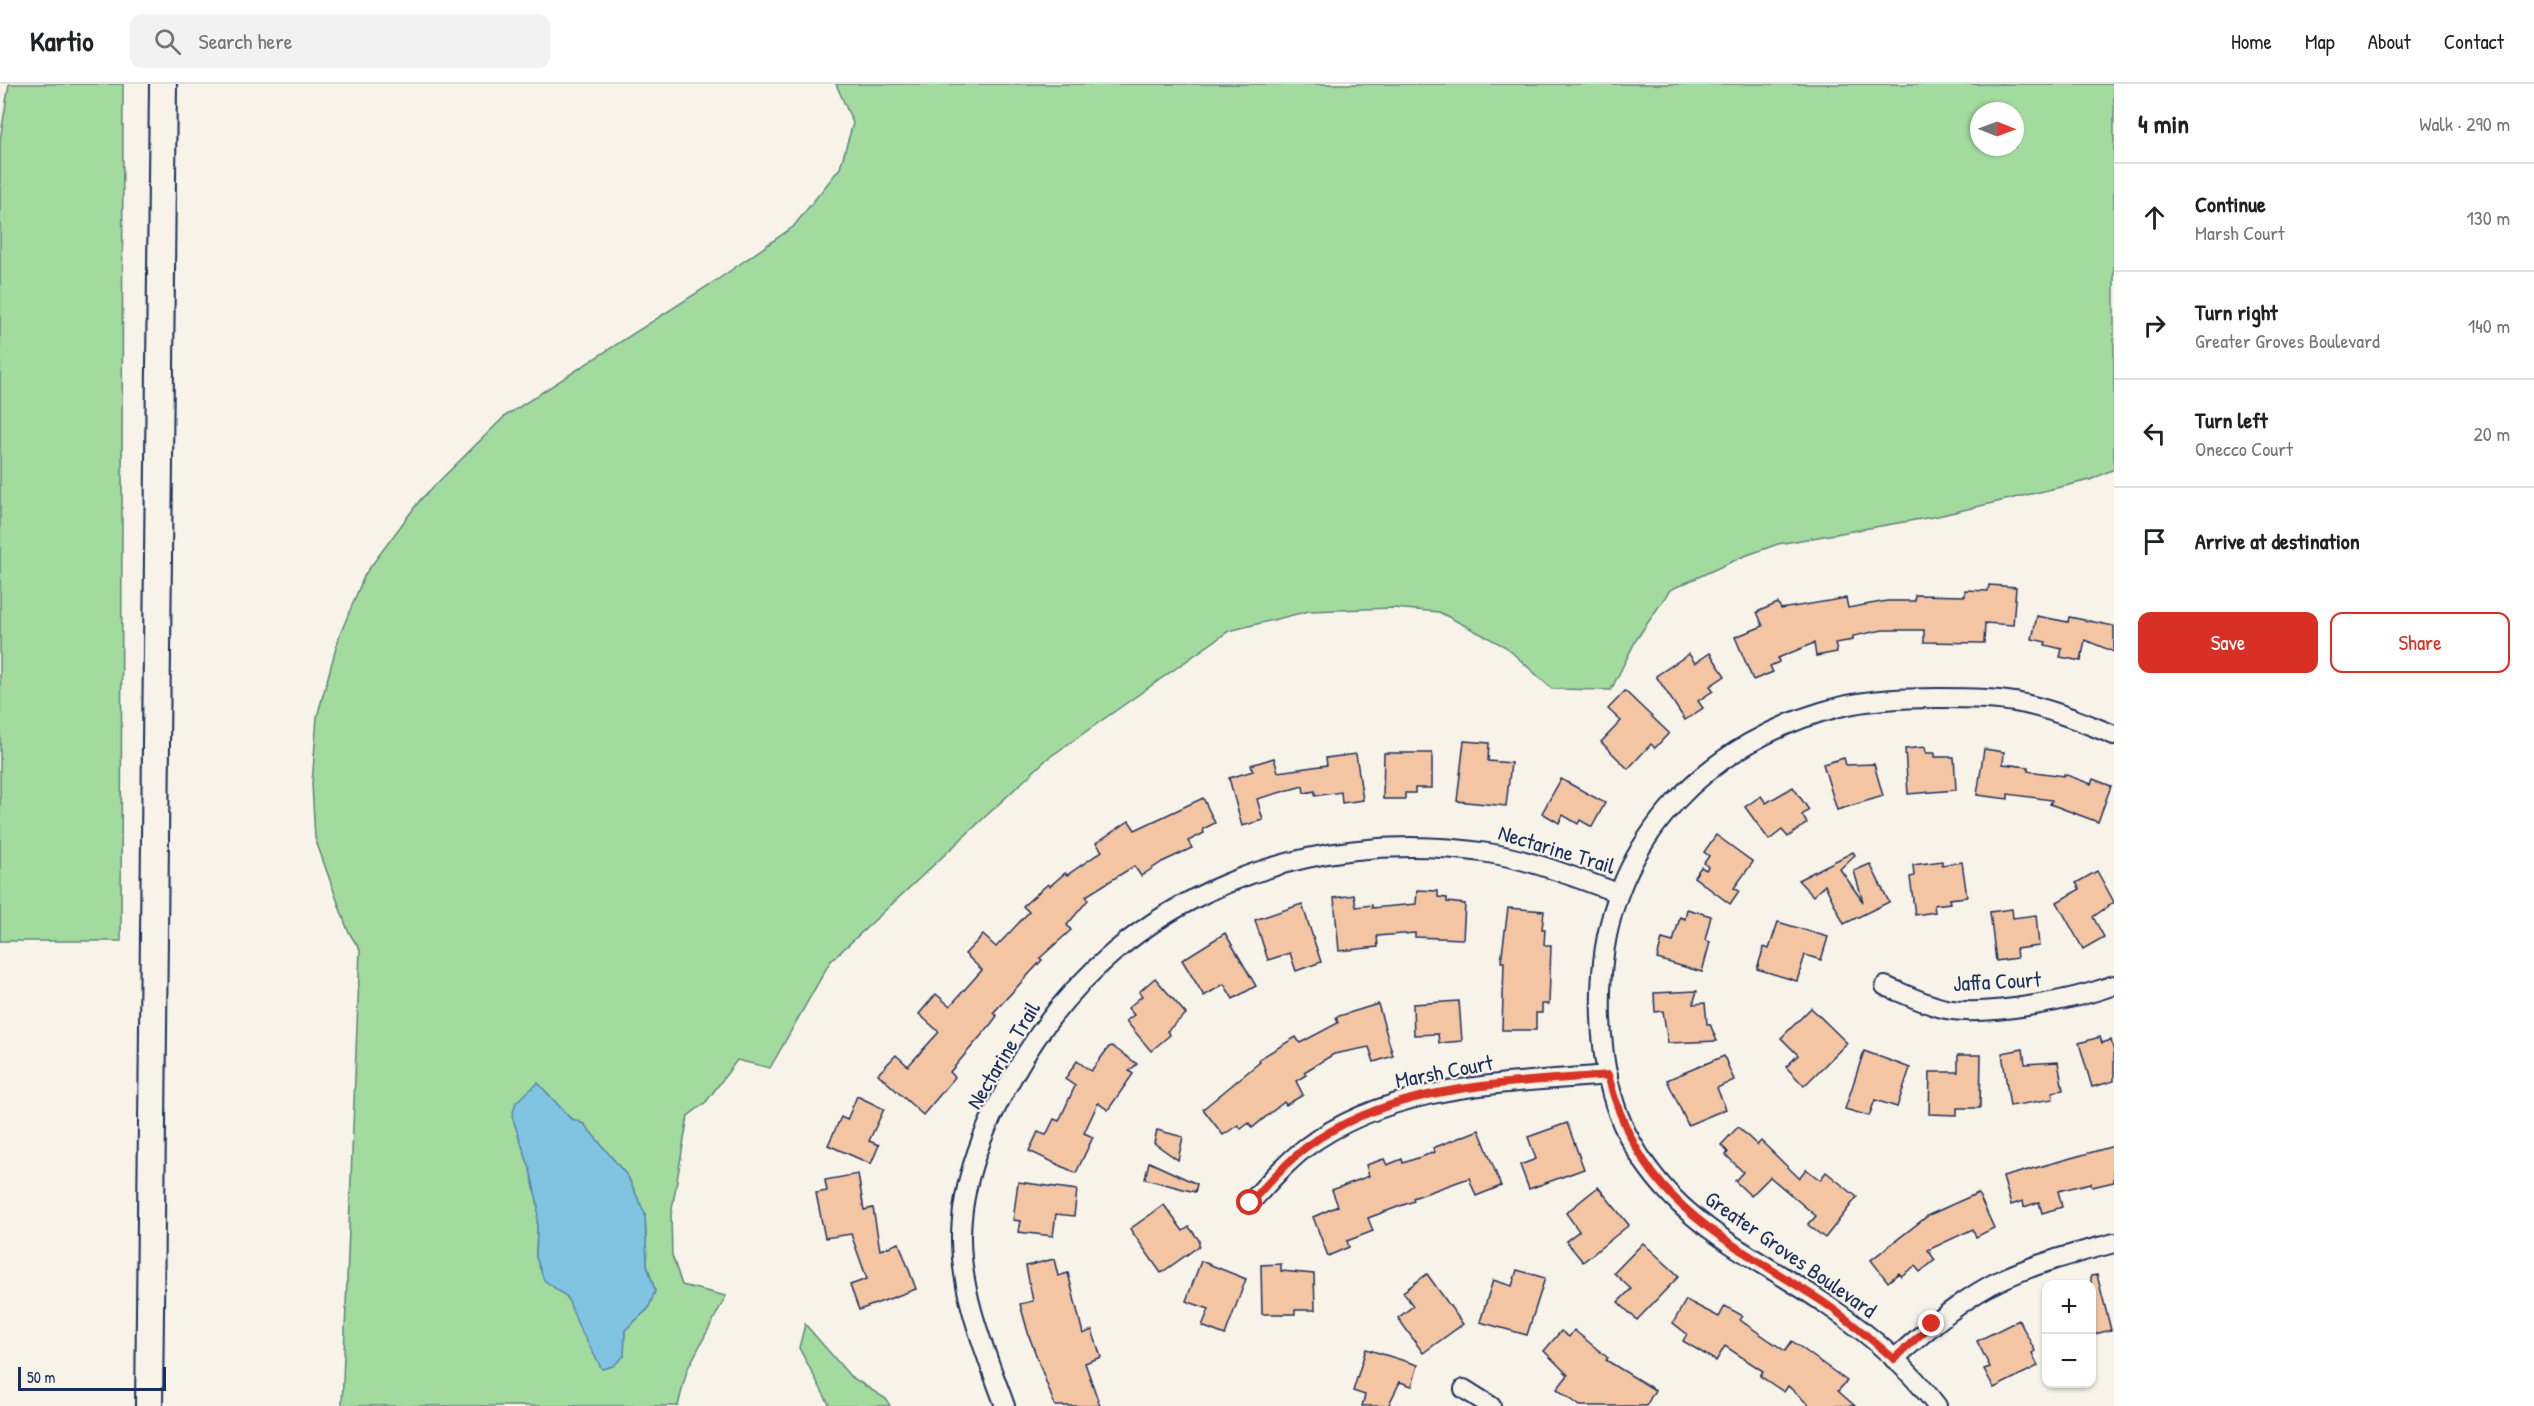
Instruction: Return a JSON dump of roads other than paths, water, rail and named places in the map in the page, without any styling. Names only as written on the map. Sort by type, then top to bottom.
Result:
[{"type":"main road","points":[[149,1406],[163,84]]},
{"type":"street","name":"Greater Groves Boulevard","points":[[1937,1406],[1894,1359],[1859,1328],[1825,1304],[1720,1239],[1696,1221],[1664,1188],[1643,1160],[1626,1131],[1608,1075],[1600,993],[1604,951],[1618,893],[1630,864],[1652,830],[1678,798],[1707,771],[1739,747],[1766,732],[1806,717],[1841,706],[1884,699],[1969,698],[2025,704],[2114,735]]},
{"type":"street","name":"Nectarine Trail","points":[[1005,1406],[975,1324],[964,1269],[961,1237],[963,1201],[969,1173],[983,1133],[1007,1085],[1036,1038],[1064,1001],[1125,943],[1189,901],[1229,882],[1291,861],[1346,851],[1401,847],[1490,853],[1533,863],[1618,893]]},
{"type":"street","name":"Jaffa Court","points":[[1885,986],[1931,1005],[1972,1010],[2042,1004],[2076,997],[2114,985]]},
{"type":"street","name":"Marsh Court","points":[[1250,1203],[1287,1163],[1307,1146],[1338,1128],[1381,1109],[1415,1098],[1466,1087],[1608,1075]]},
{"type":"street","points":[[1894,1359],[1932,1324],[2005,1278],[2062,1257],[2114,1243]]},
{"type":"street","points":[[1464,1389],[1491,1406]]},
{"type":"water","points":[[538,1083],[570,1118],[584,1124],[628,1177],[645,1214],[647,1265],[655,1291],[648,1309],[625,1330],[624,1356],[613,1366],[602,1369],[579,1327],[567,1297],[544,1280],[536,1257],[538,1205],[530,1169],[512,1116],[516,1102]]}]
